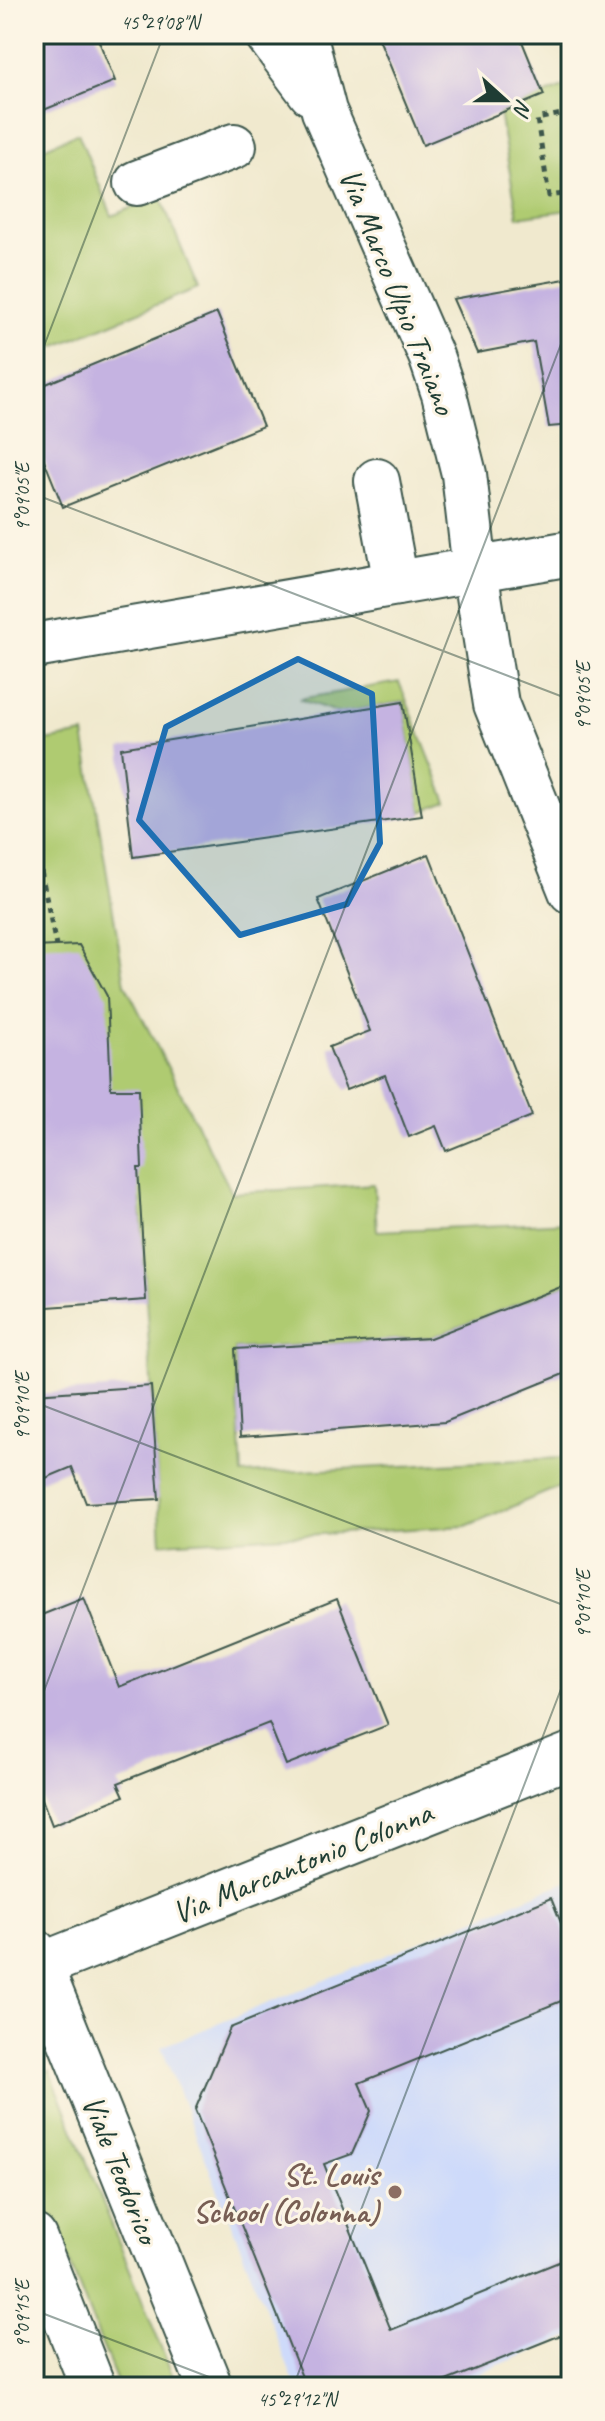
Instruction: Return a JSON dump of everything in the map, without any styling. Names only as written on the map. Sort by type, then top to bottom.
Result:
[{"type":"street","name":"Via Marco Ulpio Traiano","points":[[267,34],[324,111]]},
{"type":"street","name":"Via Marco Ulpio Traiano","points":[[304,34],[324,111],[431,356],[444,394],[464,474],[496,704],[571,891]]},
{"type":"street","points":[[137,183],[234,146]]},
{"type":"street","points":[[377,481],[396,583]]},
{"type":"street","points":[[34,646],[571,553]]},
{"type":"street","name":"Via Marcantonio Colonna","points":[[36,1962],[571,1755]]},
{"type":"street","name":"Viale Teodorico","points":[[36,1962],[210,2387]]},
{"type":"street","points":[[34,2237],[93,2387]]},
{"type":"path","points":[[571,112],[537,119],[549,196],[571,193]]},
{"type":"path","points":[[34,836],[56,946]]},
{"type":"highlighted area","points":[[298,659],[372,694],[380,843],[347,904],[240,935],[139,820],[166,727]]},
{"type":"shaded area","points":[[571,657],[571,701],[554,660]]},
{"type":"shaded area","name":"St. Louis School (Colonna)","points":[[566,1882],[571,1894],[571,2336],[444,2387],[296,2387],[161,2047]]},
{"type":"green space","points":[[571,84],[571,218],[568,210],[518,217],[499,113]]},
{"type":"green space","points":[[78,133],[112,216],[160,196],[198,288],[34,355],[34,152]]},
{"type":"green space","points":[[399,682],[447,802],[421,812],[403,702],[339,713],[299,699]]},
{"type":"green space","points":[[84,734],[125,984],[232,1193],[374,1184],[377,1231],[571,1222],[571,1283],[430,1338],[235,1349],[242,1474],[561,1458],[571,1454],[571,1482],[466,1526],[161,1543],[140,1200],[34,1206],[34,743]]},
{"type":"green space","points":[[50,2071],[177,2387],[119,2387],[34,2174],[34,2078]]},
{"type":"building","points":[[34,34],[96,34],[115,81],[34,114]]},
{"type":"building","points":[[377,34],[519,34],[544,95],[423,145]]},
{"type":"building","points":[[571,278],[571,425],[549,427],[534,342],[477,353],[453,299]]},
{"type":"building","points":[[217,313],[263,426],[63,507],[34,435],[34,389]]},
{"type":"building","points":[[403,702],[422,816],[133,857],[121,748]]},
{"type":"building","points":[[429,854],[532,1116],[446,1151],[436,1126],[409,1137],[385,1075],[346,1090],[329,1047],[370,1031],[318,899]]},
{"type":"building","points":[[79,945],[107,996],[111,1089],[139,1089],[142,1168],[138,1168],[146,1300],[34,1308],[34,947]]},
{"type":"building","points":[[571,1283],[571,1371],[445,1422],[240,1437],[235,1349],[430,1338]]},
{"type":"building","points":[[151,1386],[159,1499],[86,1503],[72,1467],[34,1483],[34,1394]]},
{"type":"building","points":[[84,1598],[119,1687],[337,1599],[388,1725],[286,1765],[269,1723],[118,1783],[124,1796],[52,1825],[34,1778],[34,1618]]},
{"type":"building","points":[[551,1898],[571,1948],[571,1997],[359,2083],[371,2111],[352,2154],[324,2164],[391,2330],[571,2257],[571,2331],[431,2387],[306,2387],[195,2110],[230,2028]]},
{"type":"place","name":"St. Louis School (Colonna)","points":[[395,2192]]}]
